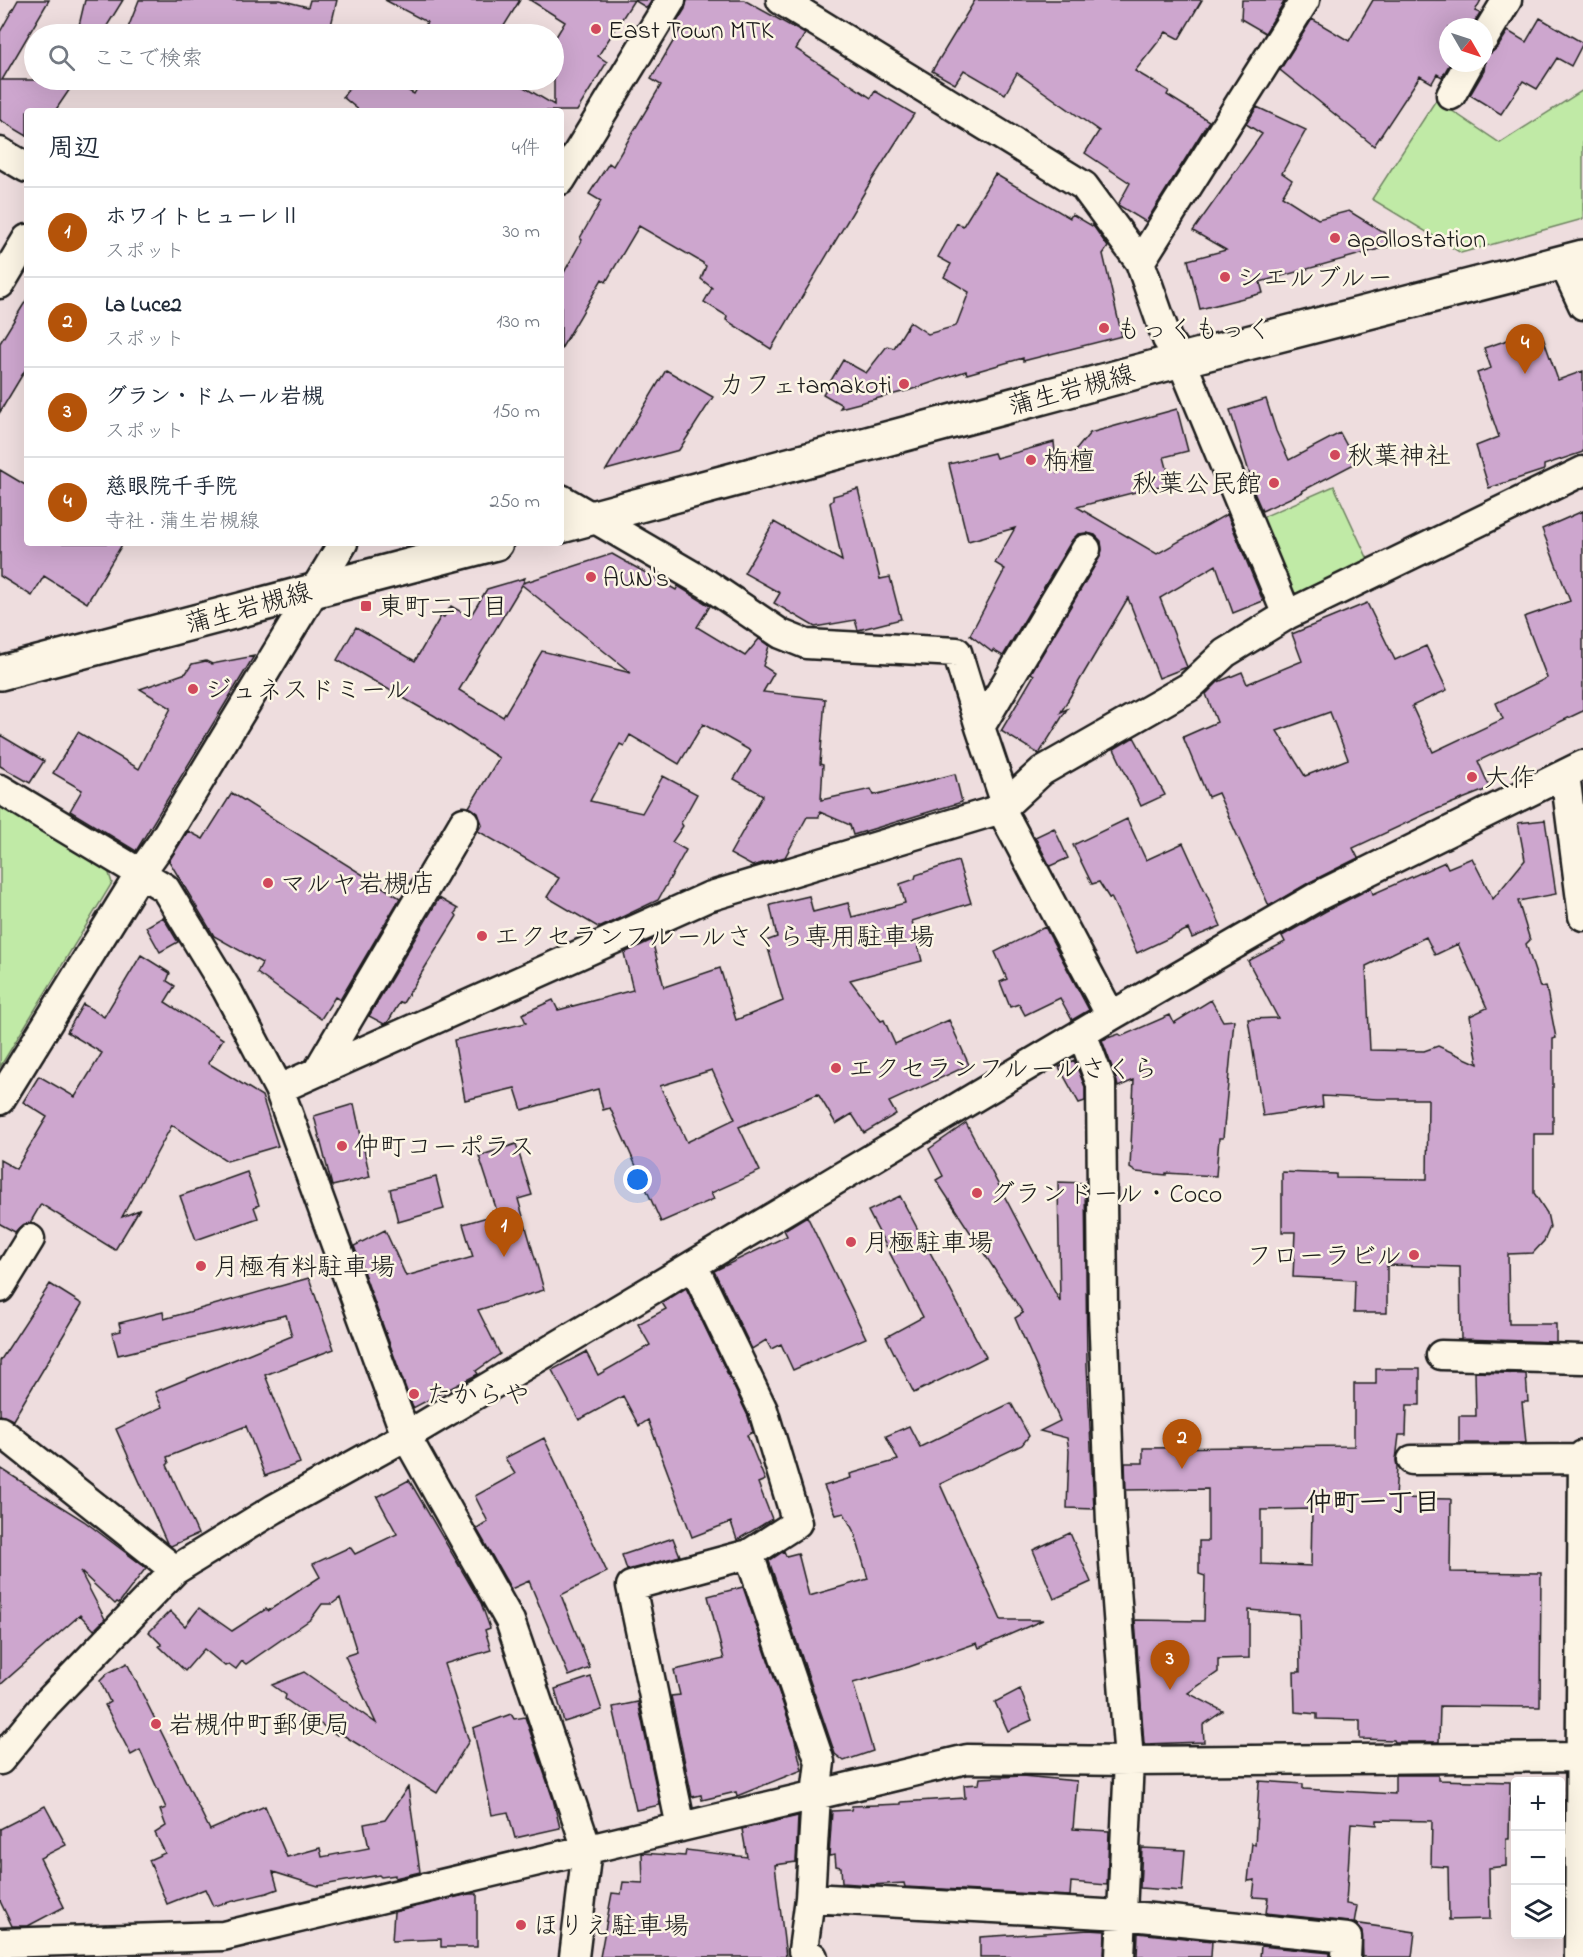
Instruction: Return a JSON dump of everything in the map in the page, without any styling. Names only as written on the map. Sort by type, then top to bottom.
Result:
[{"type":"main road","name":"蒲生岩槻線","points":[[576,522],[1181,360],[1573,260]]},
{"type":"main road","name":"蒲生岩槻線","points":[[0,673],[484,546]]},
{"type":"street","points":[[564,175],[671,0]]},
{"type":"street","points":[[781,0],[1084,186],[1140,262],[1167,339],[1181,360],[1287,615]]},
{"type":"street","points":[[1140,262],[1305,0]]},
{"type":"street","points":[[1493,22],[1506,0]]},
{"type":"street","points":[[1450,95],[1464,72]]},
{"type":"street","points":[[0,152],[24,166]]},
{"type":"street","points":[[0,284],[24,244]]},
{"type":"street","points":[[1573,260],[1583,305]]},
{"type":"street","points":[[279,1089],[708,897],[1004,806],[1042,771],[1189,687],[1225,653],[1287,615],[1583,471]]},
{"type":"street","points":[[564,504],[576,522],[707,584],[781,634],[806,644],[957,652],[1004,806],[1111,1016]]},
{"type":"street","points":[[0,1100],[141,872],[161,844],[341,546]]},
{"type":"street","points":[[980,727],[1086,549]]},
{"type":"street","points":[[0,1760],[46,1704],[175,1570],[274,1509],[406,1436],[1111,1016],[1318,896],[1574,770],[1583,916]]},
{"type":"street","points":[[0,789],[165,888],[227,990],[279,1089],[406,1436],[510,1621],[587,1849],[574,1957]]},
{"type":"street","points":[[317,1071],[464,822]]},
{"type":"street","points":[[1082,1034],[1101,1084],[1104,1309],[1111,1523],[1130,1761],[1120,1957]]},
{"type":"street","points":[[0,1288],[30,1239]]},
{"type":"street","points":[[681,1827],[631,1586],[749,1554],[797,1523],[763,1410],[693,1264]]},
{"type":"street","points":[[1441,1355],[1583,1359]]},
{"type":"street","points":[[0,1431],[175,1570]]},
{"type":"street","points":[[1412,1461],[1583,1457],[1579,1957]]},
{"type":"street","points":[[749,1554],[820,1762],[810,1898],[803,1950],[813,1957]]},
{"type":"street","points":[[0,1943],[224,1936],[967,1759],[1130,1761],[1582,1757]]},
{"type":"street","points":[[810,1898],[1122,1915],[1347,1938],[1346,1957]]},
{"type":"green space","points":[[1583,90],[1583,219],[1461,253],[1372,199],[1436,100],[1500,143]]},
{"type":"green space","points":[[1334,486],[1371,566],[1302,598],[1284,591],[1256,520]]},
{"type":"green space","points":[[0,802],[107,867],[112,883],[0,1067]]},
{"type":"building","points":[[18,0],[49,0],[35,24],[24,24],[24,43],[2,80],[24,80],[24,90],[69,90],[57,108],[24,108],[24,134],[0,120],[0,32]]},
{"type":"building","points":[[85,0],[123,0],[108,24],[79,24]]},
{"type":"building","points":[[139,0],[280,0],[308,7],[310,0],[337,0],[331,24],[130,24]]},
{"type":"building","points":[[385,0],[520,0],[505,24],[426,24],[427,22]]},
{"type":"building","points":[[530,0],[634,0],[598,56],[607,62],[577,111],[564,111],[564,108],[356,108],[343,97],[348,90],[407,90],[414,94],[416,90],[529,90],[554,105],[554,90],[564,90],[565,22]]},
{"type":"building","points":[[634,0],[652,0],[647,8]]},
{"type":"building","points":[[687,0],[744,0],[805,34],[796,49],[871,98],[875,91],[914,114],[771,349],[726,320],[727,316],[704,302],[712,288],[701,279],[706,266],[703,263],[639,226],[606,282],[602,279],[564,344],[564,273],[601,201],[589,194],[609,163],[613,166],[661,85],[651,79],[681,28],[675,25],[685,9]]},
{"type":"building","points":[[975,0],[1202,0],[1179,39],[1166,32],[1135,71],[1169,91],[1167,95],[1209,121],[1146,222],[1118,205],[1130,183],[1085,153],[1099,131],[1017,73],[1005,94],[964,70],[955,84],[932,71]]},
{"type":"building","points":[[1242,0],[1280,0],[1284,2],[1265,33],[1241,19]]},
{"type":"building","points":[[1373,0],[1481,0],[1475,11],[1480,13],[1477,18],[1439,18],[1439,72],[1445,72],[1442,77],[1437,74],[1432,83],[1420,76],[1374,146],[1280,70],[1312,19],[1349,41]]},
{"type":"building","points":[[1540,18],[1583,43],[1571,66],[1557,58],[1537,89],[1523,81],[1501,114],[1470,95],[1483,72],[1493,72],[1493,51],[1508,31],[1526,42]]},
{"type":"building","points":[[1257,107],[1306,130],[1282,173],[1292,180],[1282,196],[1318,219],[1349,211],[1401,243],[1260,282],[1263,293],[1200,309],[1188,260],[1226,250],[1193,231],[1262,134],[1246,124]]},
{"type":"building","points":[[995,174],[1070,218],[1072,214],[1094,227],[1108,247],[1103,254],[1122,336],[1023,361],[1023,358],[967,374],[966,371],[910,390],[840,408],[842,405],[823,394],[843,360],[866,373],[887,346],[894,348],[910,322],[928,334],[956,326],[969,292],[944,277],[951,264],[938,257],[957,223],[963,226]]},
{"type":"building","points":[[24,304],[24,372],[0,412],[0,343]]},
{"type":"building","points":[[1540,329],[1558,380],[1583,371],[1583,452],[1544,465],[1544,470],[1489,488],[1476,446],[1499,437],[1477,373],[1491,368],[1484,348]]},
{"type":"building","points":[[666,370],[713,397],[679,450],[606,470]]},
{"type":"building","points":[[1266,399],[1276,431],[1289,460],[1340,433],[1356,463],[1262,511],[1247,476],[1250,475],[1230,410]]},
{"type":"building","points":[[1177,409],[1188,451],[1164,457],[1171,483],[1077,507],[1157,554],[1227,514],[1263,601],[1233,613],[1216,565],[1160,598],[1187,667],[1159,678],[1128,598],[1061,712],[1067,709],[1039,754],[1001,731],[1034,675],[1031,673],[1100,557],[1101,541],[1095,535],[1087,533],[1078,534],[1072,540],[1003,656],[993,650],[992,652],[970,635],[1005,569],[995,563],[1015,528],[968,541],[949,464],[994,453],[996,458],[1054,442],[1057,473],[1090,433]]},
{"type":"building","points":[[0,470],[24,484],[24,546],[121,546],[87,603],[44,576],[32,596],[0,576]]},
{"type":"building","points":[[858,489],[880,579],[890,577],[901,619],[858,630],[855,620],[815,627],[774,603],[780,593],[744,573],[774,522],[842,561],[830,503],[833,496]]},
{"type":"building","points":[[1583,511],[1583,711],[1478,761],[1490,788],[1430,812],[1353,848],[1358,858],[1269,906],[1218,793],[1208,797],[1183,737],[1217,722],[1206,694],[1218,682],[1242,672],[1247,684],[1302,661],[1292,634],[1367,603],[1395,660],[1426,646],[1447,690],[1412,706],[1433,752],[1503,719],[1496,703],[1547,678],[1524,617],[1570,601],[1542,529]],"holes":[[[1330,712],[1348,759],[1305,776],[1277,731]]]},
{"type":"building","points":[[612,554],[676,590],[678,586],[710,606],[697,627],[745,656],[759,639],[769,646],[763,666],[774,673],[763,692],[825,699],[820,764],[823,765],[821,800],[871,789],[874,795],[955,774],[962,802],[853,835],[850,825],[820,812],[819,817],[807,817],[785,857],[752,866],[730,854],[763,795],[734,779],[751,751],[703,724],[679,764],[630,735],[624,746],[620,744],[590,801],[642,813],[663,776],[697,794],[681,823],[683,826],[672,842],[686,850],[658,900],[598,927],[547,897],[559,878],[478,831],[482,824],[478,813],[469,807],[499,758],[435,716],[337,660],[356,627],[415,661],[441,616],[444,617],[451,606],[470,617],[487,589],[525,578],[523,583]],"holes":[[[522,585],[631,673],[542,651],[503,717],[459,690]]]},
{"type":"building","points":[[254,656],[136,851],[70,811],[82,790],[53,773],[78,732],[139,769],[171,708],[140,689],[186,673],[192,664],[206,661],[212,664]]},
{"type":"building","points":[[0,735],[44,761],[30,783],[0,766]]},
{"type":"building","points":[[1134,737],[1165,795],[1141,806],[1114,749]]},
{"type":"building","points":[[232,793],[400,898],[340,1000],[335,997],[321,1019],[257,973],[262,963],[214,936],[169,861],[188,831],[203,839]]},
{"type":"building","points":[[1127,819],[1146,860],[1183,843],[1221,926],[1192,938],[1188,929],[1137,953],[1111,897],[1109,898],[1099,882],[1092,884],[1073,845]]},
{"type":"building","points":[[1545,820],[1556,894],[1518,901],[1530,940],[1526,944],[1540,987],[1546,986],[1556,1038],[1553,1039],[1553,1134],[1534,1134],[1534,1193],[1547,1213],[1550,1227],[1544,1241],[1533,1253],[1508,1254],[1509,1324],[1556,1324],[1556,1342],[1461,1339],[1460,1267],[1387,1265],[1387,1313],[1354,1313],[1355,1280],[1293,1277],[1295,1232],[1282,1232],[1282,1172],[1336,1174],[1336,1178],[1427,1179],[1428,1099],[1322,1096],[1323,1107],[1263,1116],[1248,1019],[1278,1018],[1248,961],[1285,942],[1282,936],[1371,888],[1373,894],[1445,862],[1448,868],[1472,858],[1493,899],[1525,860],[1518,823]],"holes":[[[1426,937],[1435,955],[1458,944],[1487,1008],[1470,1016],[1478,1064],[1438,1046],[1424,1051],[1370,1050],[1366,966]]]},
{"type":"building","points":[[1054,828],[1068,858],[1050,866],[1035,837]]},
{"type":"building","points":[[958,861],[971,903],[912,921],[922,961],[850,980],[881,1021],[884,1020],[895,1044],[949,1020],[969,1065],[889,1102],[896,1114],[864,1133],[852,1114],[836,1124],[818,1094],[739,1127],[760,1171],[711,1193],[714,1199],[661,1222],[610,1108],[603,1110],[598,1089],[522,1110],[515,1088],[465,1100],[454,1040],[526,1023],[522,1014],[553,1000],[558,1010],[633,990],[624,953],[652,940],[664,987],[720,968],[736,1020],[783,1001],[766,941],[777,937],[770,905],[809,896],[813,912],[848,903],[852,917],[905,903],[900,884],[915,879],[916,875]],"holes":[[[712,1070],[735,1119],[687,1142],[660,1086]]]},
{"type":"building","points":[[439,898],[458,909],[455,913],[457,916],[403,1003],[400,1002],[388,1022],[384,1024],[369,1016]]},
{"type":"building","points":[[163,917],[178,942],[160,952],[146,927]]},
{"type":"building","points":[[1045,927],[1089,1010],[1072,1020],[1060,998],[1025,1015],[1019,1004],[1010,1007],[1000,982],[1007,979],[995,952]]},
{"type":"building","points":[[141,955],[170,973],[167,981],[175,986],[165,1002],[223,1039],[208,1063],[262,1096],[278,1146],[227,1161],[172,1125],[122,1217],[139,1210],[115,1250],[41,1204],[30,1223],[22,1225],[15,1232],[0,1224],[0,1160],[16,1169],[47,1117],[23,1102],[39,1076],[75,1097],[102,1053],[67,1032],[83,1004],[104,1017]]},
{"type":"building","points":[[1211,1000],[1223,1021],[1234,1020],[1223,1138],[1219,1138],[1216,1176],[1136,1172],[1130,1168],[1134,1080],[1118,1087],[1102,1040],[1119,1034],[1122,1036],[1170,1015],[1174,1023]]},
{"type":"building","points":[[1074,1060],[1085,1087],[1085,1101],[1079,1103],[1059,1067]]},
{"type":"building","name":"仲町コーポラス","points":[[354,1104],[370,1177],[332,1186],[314,1116]]},
{"type":"building","points":[[966,1123],[1060,1302],[1058,1182],[1085,1183],[1087,1365],[1094,1509],[1067,1508],[1069,1451],[1067,1438],[1040,1431],[1060,1421],[1015,1318],[1023,1313],[936,1180],[943,1176],[929,1149]]},
{"type":"building","points":[[516,1144],[532,1195],[518,1199],[544,1290],[478,1310],[500,1354],[476,1371],[478,1374],[413,1408],[354,1246],[385,1230],[406,1276],[473,1257],[463,1224],[498,1214],[479,1156]]},
{"type":"building","points":[[247,1172],[259,1205],[254,1207],[258,1218],[196,1240],[180,1196]]},
{"type":"building","points":[[436,1177],[444,1209],[398,1222],[390,1189]]},
{"type":"building","points":[[900,1196],[986,1357],[914,1393],[886,1337],[923,1317],[868,1211]]},
{"type":"building","points":[[807,1216],[866,1338],[793,1370],[781,1344],[771,1349],[766,1340],[752,1349],[714,1271],[787,1236],[784,1230]]},
{"type":"building","points":[[309,1278],[334,1349],[265,1375],[300,1463],[265,1476],[246,1426],[167,1457],[169,1463],[167,1465],[198,1534],[171,1546],[167,1543],[116,1429],[162,1407],[155,1392],[292,1336],[286,1315],[118,1355],[112,1333],[121,1331],[119,1323],[163,1312],[164,1319]]},
{"type":"building","points":[[50,1284],[82,1304],[13,1420],[0,1415],[0,1361]]},
{"type":"building","points":[[686,1288],[748,1416],[753,1432],[747,1435],[765,1480],[758,1483],[772,1519],[737,1540],[731,1522],[692,1537],[648,1420],[639,1426],[623,1396],[579,1420],[552,1370],[586,1352],[598,1375],[650,1345],[638,1324],[666,1309],[662,1303]]},
{"type":"building","points":[[1376,1369],[1420,1369],[1420,1405],[1407,1405],[1406,1435],[1399,1435],[1395,1498],[1451,1499],[1450,1572],[1541,1573],[1540,1707],[1440,1706],[1439,1742],[1360,1739],[1360,1720],[1317,1719],[1317,1714],[1295,1712],[1294,1672],[1300,1672],[1299,1614],[1249,1610],[1249,1658],[1218,1659],[1218,1672],[1188,1693],[1223,1711],[1203,1725],[1204,1742],[1144,1744],[1135,1620],[1204,1621],[1205,1576],[1199,1574],[1199,1541],[1208,1541],[1208,1489],[1126,1490],[1125,1463],[1143,1463],[1143,1448],[1354,1446],[1354,1384],[1376,1384]],"holes":[[[1312,1509],[1311,1566],[1261,1564],[1261,1510]]]},
{"type":"building","points":[[1475,1372],[1526,1374],[1528,1402],[1522,1402],[1526,1443],[1459,1443],[1459,1416],[1476,1416]]},
{"type":"building","points":[[1011,1403],[1029,1436],[1022,1445],[940,1484],[1001,1620],[1043,1620],[979,1648],[977,1643],[909,1667],[853,1683],[873,1751],[844,1761],[835,1754],[769,1561],[784,1551],[786,1556],[798,1553],[809,1596],[868,1579],[855,1534],[844,1513],[836,1515],[824,1486],[851,1478],[850,1474],[898,1460],[886,1436],[909,1426],[920,1447]]},
{"type":"building","points":[[544,1438],[607,1572],[561,1595],[590,1668],[569,1676],[529,1581],[511,1589],[477,1529],[488,1522],[475,1496],[515,1474],[505,1458]]},
{"type":"building","points":[[0,1468],[84,1521],[146,1568],[119,1603],[115,1604],[80,1571],[105,1619],[94,1630],[80,1615],[0,1685]]},
{"type":"building","points":[[409,1480],[481,1603],[490,1628],[485,1630],[491,1650],[444,1664],[469,1741],[437,1793],[338,1732],[337,1735],[285,1699],[286,1695],[272,1685],[304,1672],[376,1723],[345,1656],[357,1652],[340,1598],[332,1604],[322,1604],[311,1619],[246,1664],[242,1661],[236,1669],[229,1664],[225,1666],[204,1649],[185,1671],[159,1646],[162,1645],[149,1632],[170,1611],[185,1626],[199,1608],[232,1631],[266,1609],[268,1611],[320,1577],[313,1564],[350,1547],[355,1554],[397,1534],[377,1497]]},
{"type":"building","points":[[1070,1533],[1091,1582],[1054,1599],[1033,1550]]},
{"type":"building","points":[[673,1538],[680,1556],[627,1570],[622,1555]]},
{"type":"building","points":[[743,1587],[794,1736],[802,1770],[737,1796],[736,1792],[702,1800],[701,1795],[692,1797],[671,1696],[680,1695],[674,1670],[724,1659],[708,1596]]},
{"type":"building","points":[[127,1663],[210,1830],[265,1806],[287,1857],[320,1848],[322,1857],[369,1848],[364,1824],[385,1820],[408,1787],[420,1872],[395,1878],[395,1875],[381,1877],[379,1875],[318,1886],[273,1872],[278,1889],[267,1893],[213,1906],[205,1889],[167,1904],[149,1860],[165,1853],[155,1833],[166,1826],[160,1810],[166,1808],[140,1750],[131,1755],[105,1705],[110,1702],[100,1681],[108,1673]]},
{"type":"building","points":[[591,1677],[602,1710],[564,1722],[555,1689]]},
{"type":"building","points":[[1020,1689],[1032,1720],[1008,1731],[995,1702]]},
{"type":"building","points":[[638,1702],[660,1805],[636,1810],[613,1707]]},
{"type":"building","points":[[511,1714],[514,1719],[525,1717],[553,1799],[560,1828],[515,1838],[508,1812],[492,1815],[473,1728]]},
{"type":"building","points":[[1395,1775],[1438,1775],[1438,1780],[1510,1782],[1506,1866],[1489,1868],[1490,1919],[1449,1920],[1448,1867],[1431,1866],[1432,1821],[1377,1820],[1377,1825],[1351,1823],[1346,1904],[1357,1906],[1354,1923],[1415,1932],[1412,1957],[1363,1957],[1362,1931],[1357,1925],[1349,1922],[1266,1913],[1268,1898],[1253,1897],[1255,1880],[1248,1881],[1252,1843],[1255,1845],[1259,1781],[1303,1784],[1303,1789],[1395,1794]]},
{"type":"building","points":[[1022,1776],[1077,1781],[1073,1829],[1109,1831],[1107,1885],[1071,1882],[1070,1896],[905,1887],[904,1883],[870,1885],[842,1883],[841,1867],[836,1866],[835,1855],[829,1856],[832,1811],[851,1810],[852,1806],[965,1798],[964,1785],[979,1784],[980,1778]]},
{"type":"building","points":[[45,1806],[66,1845],[40,1858],[64,1907],[28,1926],[12,1926],[0,1901],[0,1829]]},
{"type":"building","points":[[798,1816],[796,1862],[775,1865],[786,1957],[600,1957],[612,1893],[621,1894],[623,1882],[643,1883],[642,1853],[685,1856],[686,1850],[747,1857],[742,1829]]},
{"type":"building","points":[[1142,1848],[1185,1850],[1182,1891],[1140,1888]]},
{"type":"building","points":[[477,1894],[477,1947],[441,1947],[441,1939],[392,1941],[394,1912]]},
{"type":"building","points":[[1105,1931],[1104,1957],[980,1957],[980,1937]]},
{"type":"building","points":[[1138,1933],[1212,1941],[1211,1957],[1137,1957]]},
{"type":"building","points":[[1261,1946],[1330,1953],[1330,1957],[1260,1957]]},
{"type":"place","name":"East Town MTK","points":[[596,29]]},
{"type":"place","name":"apollostation","points":[[1335,238]]},
{"type":"place","name":"シエルブルー","points":[[1225,277]]},
{"type":"place","name":"もっくもっく","points":[[1104,328]]},
{"type":"place","name":"慈眼院千手院","points":[[1525,374]]},
{"type":"place","name":"カフェtamakoti","points":[[904,384]]},
{"type":"place","name":"秋葉神社","points":[[1335,455]]},
{"type":"place","name":"栴檀","points":[[1031,460]]},
{"type":"place","name":"秋葉公民館","points":[[1274,483]]},
{"type":"place","name":"AUN's","points":[[591,577]]},
{"type":"place","name":"東町二丁目","points":[[366,606]]},
{"type":"place","name":"ジュネスドミール","points":[[193,689]]},
{"type":"place","name":"大作","points":[[1472,777]]},
{"type":"place","name":"マルヤ岩槻店","points":[[268,883]]},
{"type":"place","name":"エクセランフルールさくら専用駐車場","points":[[482,936]]},
{"type":"place","name":"エクセランフルールさくら","points":[[836,1068]]},
{"type":"place","name":"仲町コーポラス","points":[[342,1146]]},
{"type":"place","name":"グランドール・Coco","points":[[977,1193]]},
{"type":"place","name":"月極駐車場","points":[[851,1242]]},
{"type":"place","name":"フローラビル","points":[[1414,1255]]},
{"type":"place","name":"ホワイトヒューレⅡ","points":[[504,1257]]},
{"type":"place","name":"月極有料駐車場","points":[[201,1266]]},
{"type":"place","name":"たからや","points":[[414,1394]]},
{"type":"place","name":"La Luce2","points":[[1182,1469]]},
{"type":"place","name":"グラン・ドムール岩槻","points":[[1170,1690]]},
{"type":"place","name":"岩槻仲町郵便局","points":[[156,1724]]},
{"type":"place","name":"ほりえ駐車場","points":[[521,1925]]},
{"type":"district","name":"仲町一丁目","points":[[1373,1502]]}]
